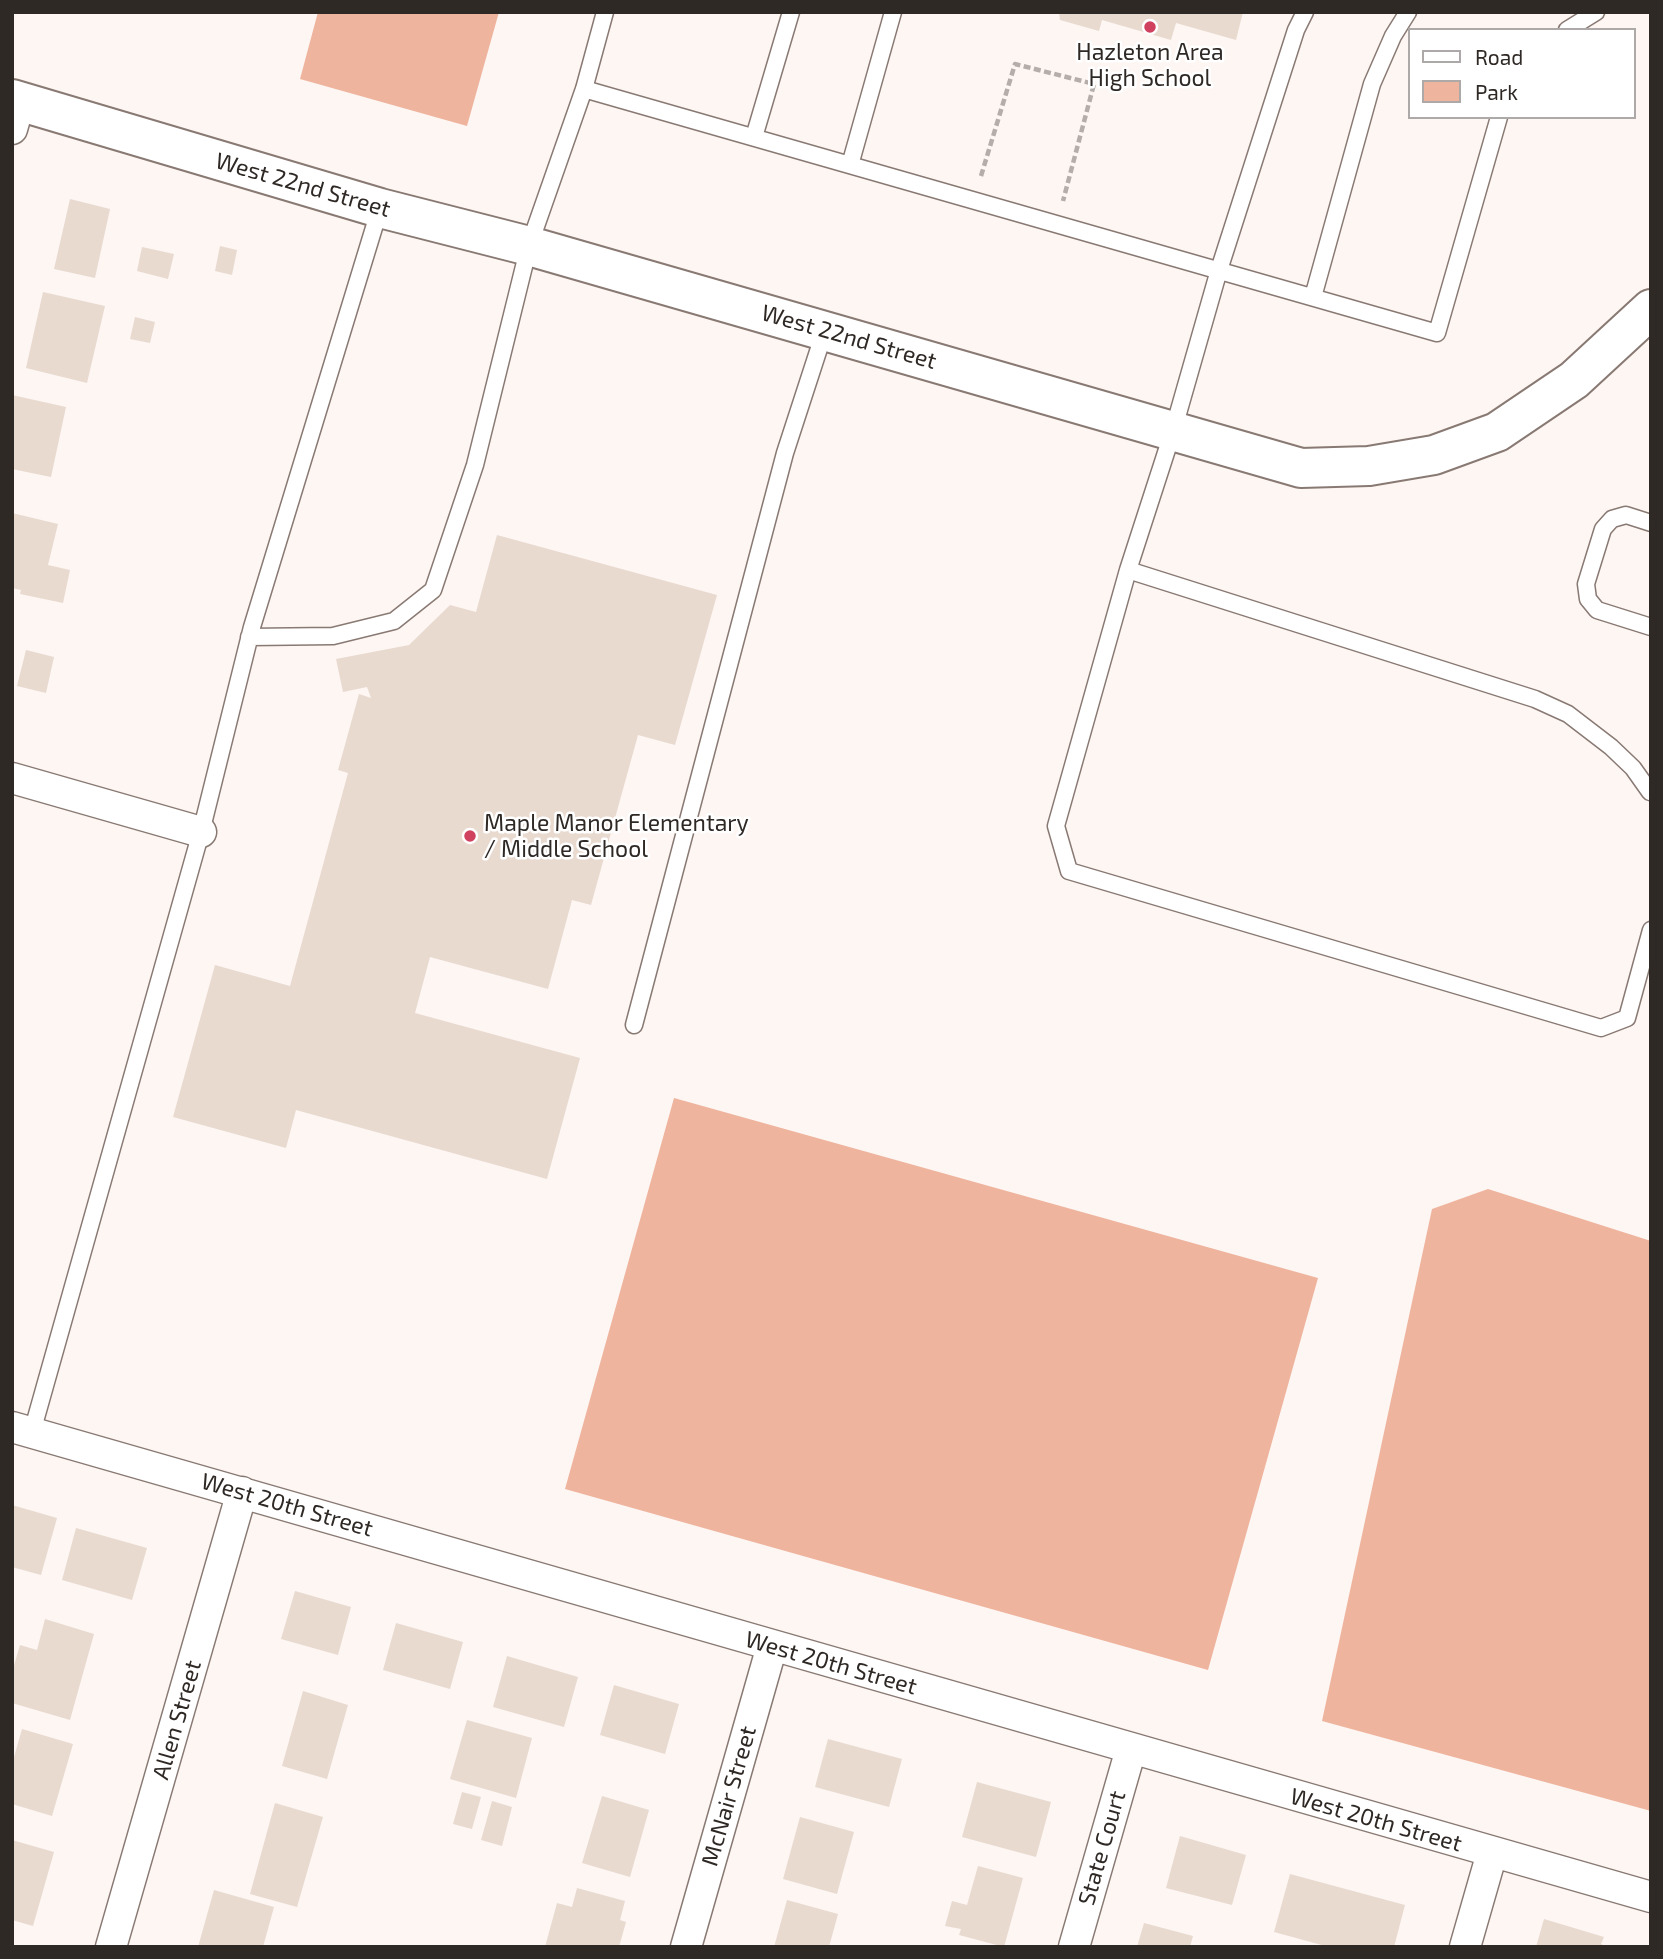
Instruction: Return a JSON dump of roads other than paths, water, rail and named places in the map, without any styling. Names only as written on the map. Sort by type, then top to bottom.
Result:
[{"type":"street","name":"West 22nd Street","points":[[15,110],[529,246],[1301,468],[1369,466],[1434,455],[1497,432],[1574,380],[1651,309]]},
{"type":"street","points":[[12,778],[201,832]]},
{"type":"street","name":"West 20th Street","points":[[22,1429],[1651,1897]]},
{"type":"street","name":"Allen Street","points":[[111,1947],[242,1492]]},
{"type":"street","name":"McNair Street","points":[[686,1947],[772,1646]]},
{"type":"street","name":"State Court","points":[[1074,1947],[1131,1749]]},
{"type":"street","points":[[1465,1947],[1492,1853]]},
{"type":"lane","points":[[249,637],[332,636],[394,621],[433,590],[475,465],[529,246],[583,89],[605,12]]},
{"type":"lane","points":[[754,137],[791,12]]},
{"type":"lane","points":[[850,165],[893,12]]},
{"type":"lane","points":[[1305,12],[1296,30],[1219,270],[1173,431],[1128,570],[1056,826],[1069,871],[1601,1028],[1627,1018],[1650,933]]},
{"type":"lane","points":[[1313,297],[1372,84],[1393,36],[1408,12]]},
{"type":"lane","points":[[1570,28],[1596,12]]},
{"type":"lane","points":[[583,89],[1437,333],[1498,119]]},
{"type":"lane","points":[[22,1429],[201,832],[249,637],[380,208]]},
{"type":"lane","points":[[634,1025],[781,466],[825,330]]},
{"type":"lane","points":[[1651,523],[1626,515],[1612,519],[1603,529],[1586,584],[1588,599],[1597,610],[1651,627]]},
{"type":"lane","points":[[1128,570],[1535,699],[1568,714],[1611,747],[1633,768],[1651,792]]},
{"type":"place","name":"Hazleton Area High School","points":[[1150,27]]},
{"type":"place","name":"Maple Manor Elementary / Middle School","points":[[470,836]]}]
